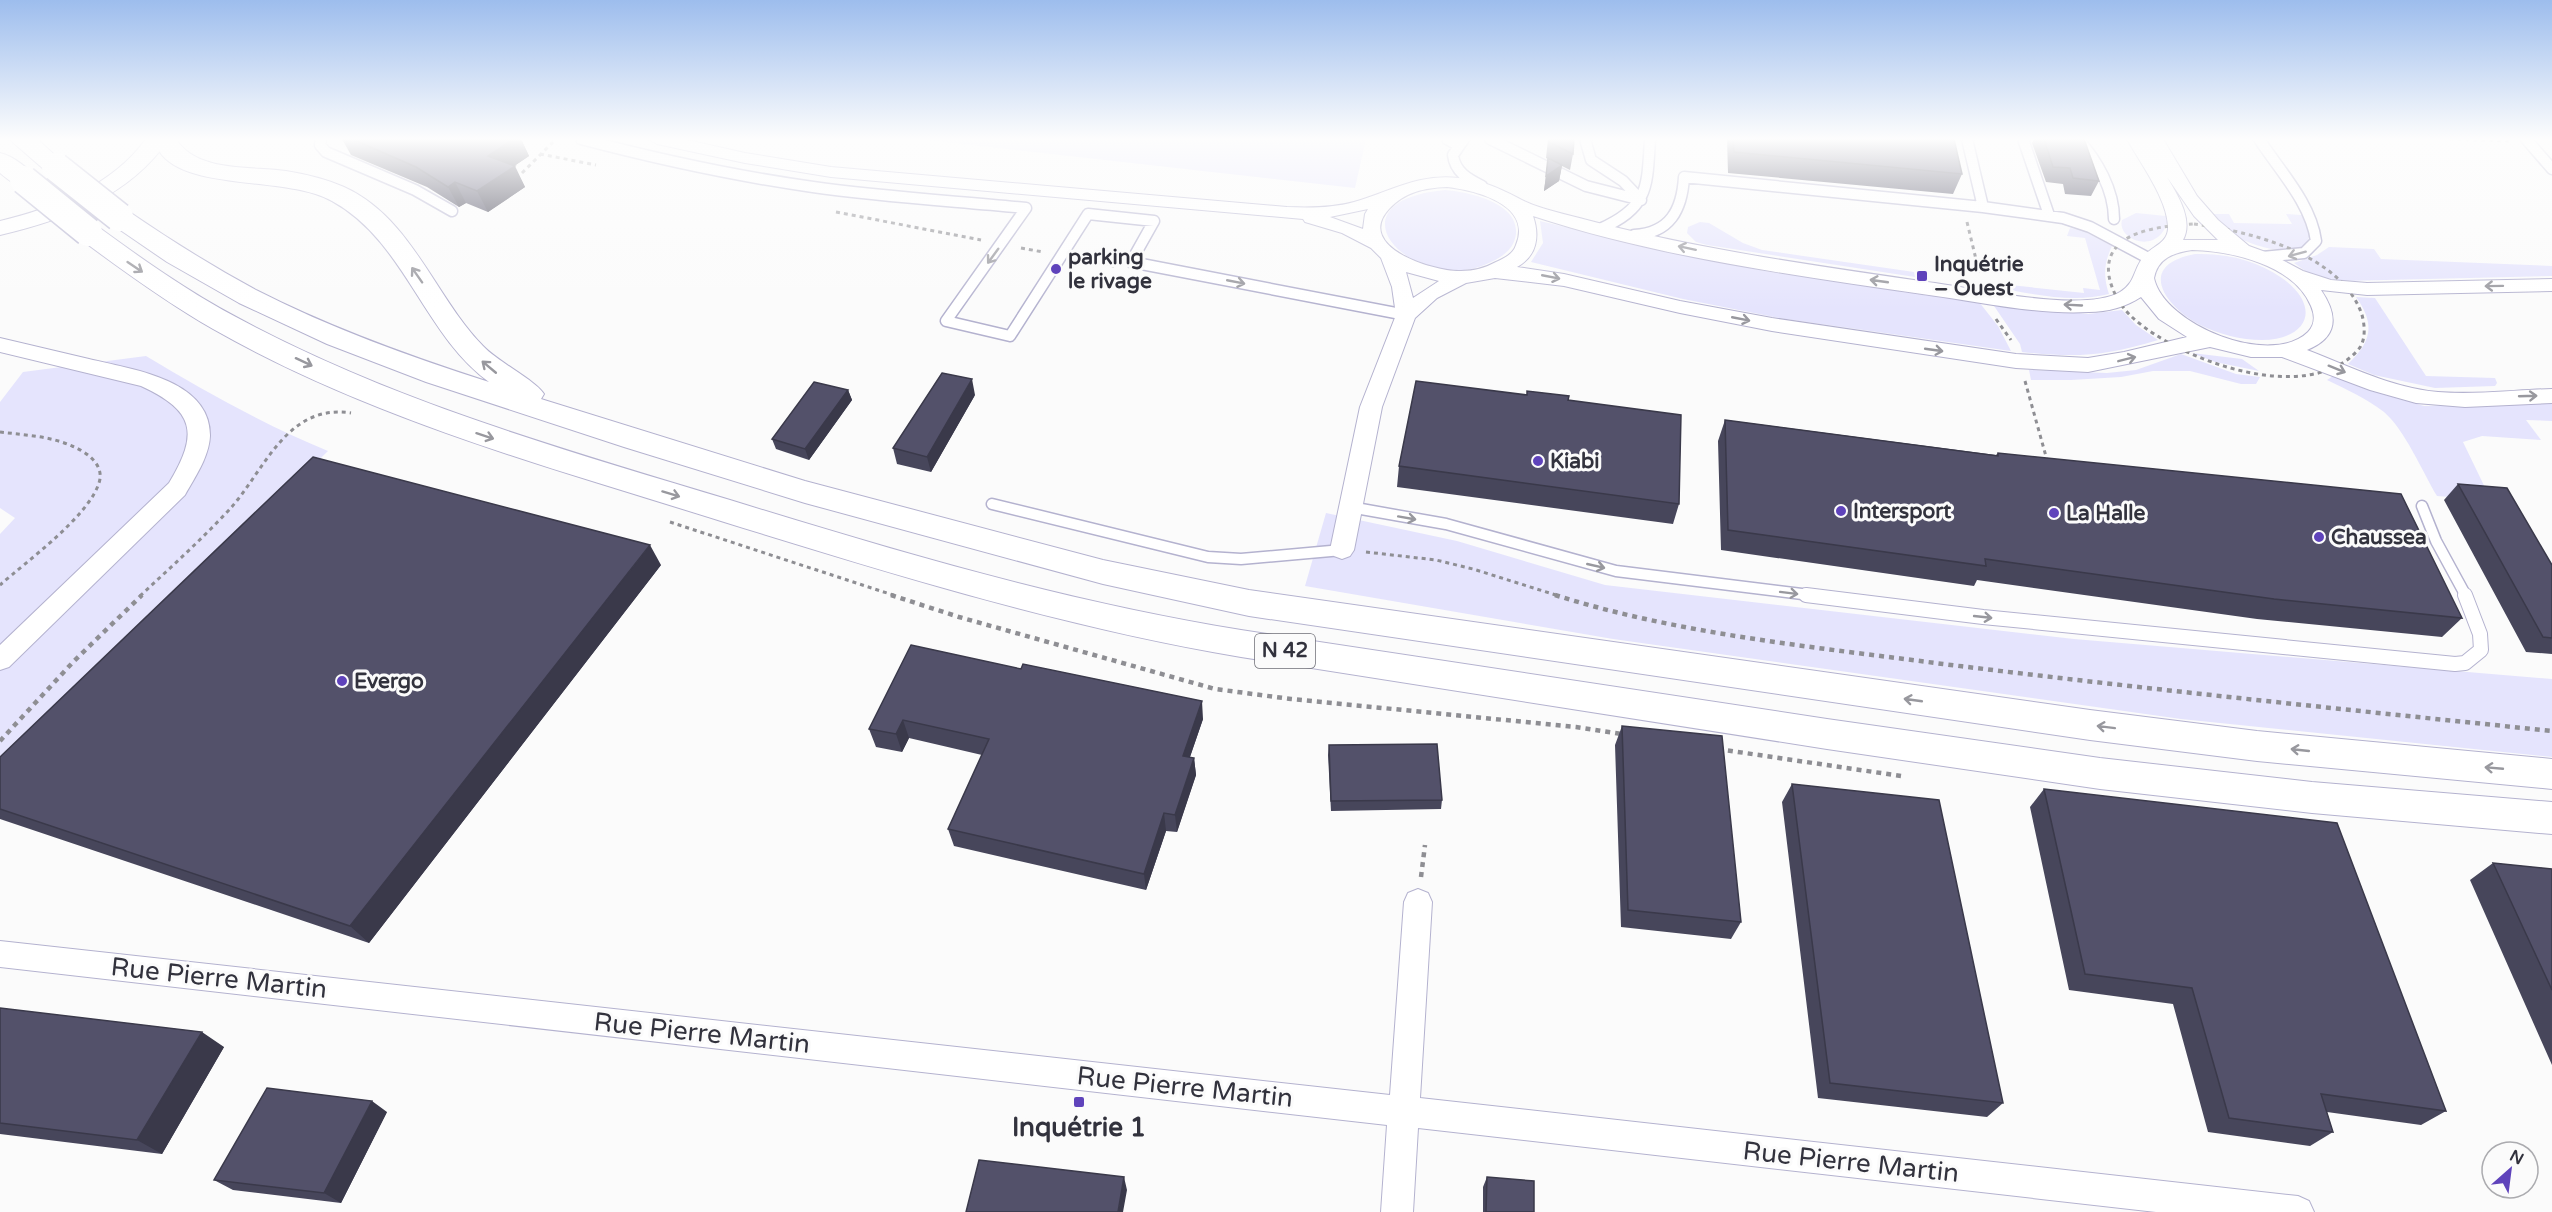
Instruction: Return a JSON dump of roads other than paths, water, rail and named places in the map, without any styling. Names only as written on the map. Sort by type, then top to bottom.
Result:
[{"type":"highway","name":"N 42","points":[[43,196],[142,272],[219,319],[350,384],[409,408],[540,454],[990,589],[1116,620],[1408,671],[1974,756],[2217,787],[2552,818]]},
{"type":"highway","name":"N 42","points":[[92,196],[176,256],[249,297],[292,318],[436,375],[635,440],[805,492],[1022,552],[1181,590],[1249,603],[2090,725],[2257,746],[2552,774]]},
{"type":"highway","points":[[340,196],[356,204],[381,226],[465,344],[494,372],[538,398],[635,440]]},
{"type":"street","points":[[2,228],[55,212],[90,196]]},
{"type":"street","points":[[1093,196],[1276,212],[1315,213],[1342,210],[1388,196]]},
{"type":"street","points":[[1376,243],[1372,231],[1374,214],[1391,196]]},
{"type":"street","points":[[1499,196],[1548,216],[1624,235],[1776,265],[1984,296],[2089,306],[2118,301],[2136,291],[2143,280],[2144,269],[2175,237],[2177,225],[2166,196]]},
{"type":"street","points":[[2188,196],[2212,226],[2254,254],[2294,274],[2323,285],[2367,290],[2552,285]]},
{"type":"street","points":[[1493,272],[1515,259],[1524,249],[1529,236],[1524,218],[1510,201]]},
{"type":"street","points":[[1276,212],[1330,223],[1358,233],[1376,243],[1390,258],[1402,287],[1406,315]]},
{"type":"street","points":[[2157,254],[2184,244],[2201,244],[2254,254]]},
{"type":"street","points":[[1390,258],[1421,273],[1460,278],[1493,272],[1543,275],[1690,309],[1804,331],[2019,362],[2093,365],[2130,359],[2173,346],[2213,340]]},
{"type":"street","points":[[2143,280],[2150,297],[2165,313],[2186,328],[2213,340],[2251,349],[2282,350],[2314,338],[2324,321],[2321,306],[2315,295],[2294,274]]},
{"type":"street","points":[[1342,550],[1376,389],[1406,315],[1430,294],[1460,278]]},
{"type":"street","points":[[0,345],[147,380],[166,388],[190,404],[197,418],[199,434],[197,452],[177,489],[0,660]]},
{"type":"street","points":[[2282,350],[2391,389],[2436,399],[2552,396]]},
{"type":"street","points":[[1397,1212],[1418,902]]},
{"type":"street","name":"Rue Pierre Martin","points":[[0,954],[2298,1212]]},
{"type":"lane","points":[[425,196],[452,211]]},
{"type":"lane","points":[[891,196],[1026,208],[946,321],[1010,336],[1088,214],[1154,221],[1131,262],[1406,315]]},
{"type":"lane","points":[[1624,196],[1641,200]]},
{"type":"lane","points":[[1637,196],[1641,200]]},
{"type":"lane","points":[[1600,229],[1622,218],[1643,196]]},
{"type":"lane","points":[[1624,235],[1649,234],[1661,230],[1670,221],[1682,201],[1682,196]]},
{"type":"lane","points":[[1869,196],[2049,215],[2079,223],[2121,243],[2157,254]]},
{"type":"lane","points":[[1980,196],[1983,207]]},
{"type":"lane","points":[[2042,196],[2049,215]]},
{"type":"lane","points":[[2111,196],[2114,203],[2114,219]]},
{"type":"lane","points":[[2254,254],[2300,254],[2312,248],[2316,241],[2313,224],[2295,196]]},
{"type":"lane","points":[[992,504],[1208,557],[1241,559],[1342,550]]},
{"type":"lane","points":[[1350,507],[1446,524],[1616,571],[1983,617],[2455,664],[2465,663],[2481,650],[2482,638],[2477,621],[2429,528],[2422,506]]},
{"type":"place","name":"parking le rivage","points":[[1056,269]]},
{"type":"place","name":"Inquétrie – Ouest","points":[[1922,276]]},
{"type":"place","name":"Kiabi","points":[[1538,461]]},
{"type":"place","name":"Intersport","points":[[1841,511]]},
{"type":"place","name":"La Halle","points":[[2054,513]]},
{"type":"place","name":"Chaussea","points":[[2319,537]]},
{"type":"place","name":"Evergo","points":[[342,681]]},
{"type":"place","name":"Inquétrie 1","points":[[1079,1102]]}]
